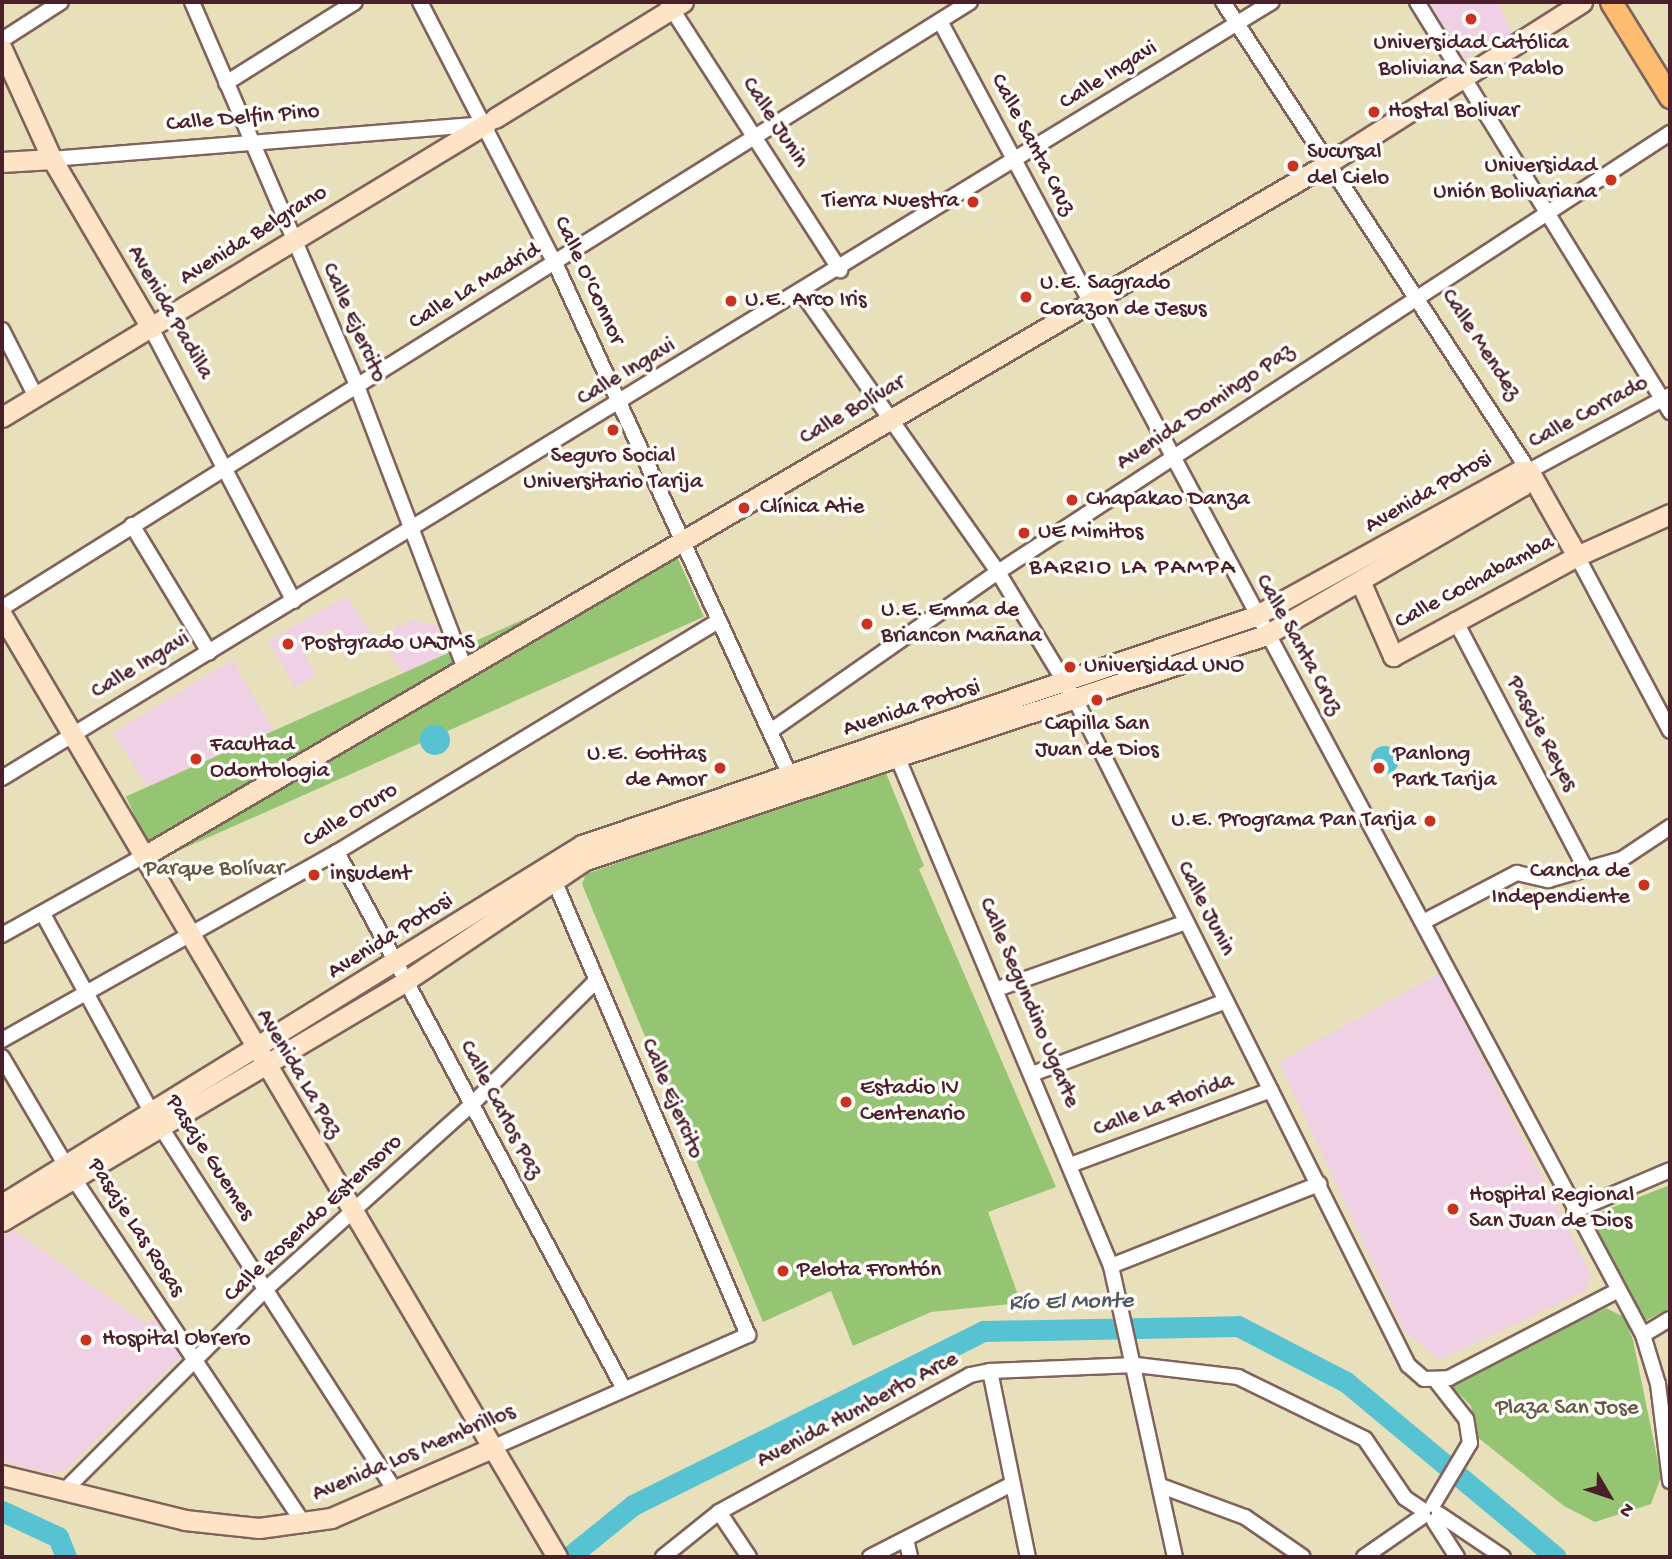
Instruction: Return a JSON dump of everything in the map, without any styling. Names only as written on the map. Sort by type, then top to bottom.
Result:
[{"type":"main road","points":[[1611,2],[1670,97]]},
{"type":"street","points":[[2,40],[61,2]]},
{"type":"street","name":"Calle Ejercito","points":[[192,2],[292,241],[357,386],[413,526],[464,666]]},
{"type":"street","points":[[226,83],[355,2]]},
{"type":"street","name":"Calle O'Connor","points":[[420,2],[491,121],[719,621],[772,730],[793,783]]},
{"type":"street","name":"Calle La Madrid","points":[[2,608],[132,525],[556,265],[754,132],[970,2]]},
{"type":"street","name":"Calle Mendez","points":[[1223,2],[1327,164],[1417,294],[1529,471],[1670,731]]},
{"type":"street","name":"Calle Ingavi","points":[[2,778],[413,526],[840,270],[1272,2]]},
{"type":"street","points":[[1417,2],[1546,217],[1667,397],[1670,412]]},
{"type":"street","name":"Calle Bolívar","points":[[144,856],[464,666],[1327,164],[1582,2]]},
{"type":"street","name":"Avenida Belgrano","points":[[2,417],[491,121],[674,4]]},
{"type":"street","name":"Calle Junin","points":[[674,4],[840,270]]},
{"type":"street","name":"Calle Santa Cruz","points":[[940,21],[1255,616],[1426,921],[1574,1211],[1643,1335]]},
{"type":"street","name":"Avenida Padilla","points":[[2,49],[52,159],[228,466],[294,601]]},
{"type":"street","name":"Calle Delfin Pino","points":[[2,162],[491,121]]},
{"type":"street","name":"Avenida Domingo Paz","points":[[772,730],[998,572],[1172,460],[1417,294],[1546,217],[1670,133]]},
{"type":"street","name":"Calle Junin","points":[[802,293],[887,419],[998,572],[1070,691],[1408,1365],[1437,1382]]},
{"type":"street","points":[[2,330],[36,397]]},
{"type":"street","name":"Calle Corrado","points":[[1529,471],[1667,397]]},
{"type":"street","name":"Avenida Potosi","points":[[2,1204],[70,1172],[157,1122],[400,973],[550,873],[894,748],[1070,691],[1266,635],[1356,575],[1522,486],[1529,471]]},
{"type":"street","name":"Calle Cochabamba","points":[[1356,575],[1393,656],[1577,556],[1670,514]]},
{"type":"street","points":[[132,525],[209,652]]},
{"type":"street","name":"Avenida Potosi","points":[[1070,691],[1356,575]]},
{"type":"street","name":"Avenida La Paz","points":[[2,615],[144,856],[189,938],[557,1557]]},
{"type":"street","name":"Pasaje Reyes","points":[[1455,620],[1586,870]]},
{"type":"street","name":"Calle Oruro","points":[[2,1040],[86,989],[189,938],[337,852],[719,621]]},
{"type":"street","name":"Calle Segundino Ugarte","points":[[894,748],[1000,988],[1032,1074],[1073,1164],[1111,1266],[1135,1361],[1175,1557]]},
{"type":"street","points":[[1426,921],[1517,873],[1548,880],[1622,859],[1670,827]]},
{"type":"street","name":"Calle Carlos Paz","points":[[337,852],[624,1389]]},
{"type":"street","points":[[4,930],[43,914],[144,856]]},
{"type":"street","name":"Calle Ejercito","points":[[550,873],[748,1335]]},
{"type":"street","name":"Pasaje Guemes","points":[[43,914],[157,1122],[267,1288],[395,1490]]},
{"type":"street","points":[[1000,988],[1186,922]]},
{"type":"street","name":"Calle Rosendo Estensoro","points":[[64,1491],[267,1288],[472,1104],[596,982]]},
{"type":"street","points":[[1032,1074],[1226,1001]]},
{"type":"street","name":"Pasaje Las Rosas","points":[[2,1057],[70,1172],[305,1525]]},
{"type":"street","name":"Calle La Florida","points":[[1073,1164],[1271,1090]]},
{"type":"street","points":[[1574,1211],[1670,1170]]},
{"type":"street","name":"Avenida Potosi","points":[[2,1221],[70,1172]]},
{"type":"street","points":[[1111,1266],[1319,1184]]},
{"type":"street","points":[[1364,1557],[1430,1513],[1446,1493],[1465,1454],[1466,1419],[1437,1382],[1617,1291]]},
{"type":"street","points":[[1670,1319],[1643,1335],[1658,1384],[1670,1481]]},
{"type":"street","name":"Avenida Los Membrillos","points":[[2,1475],[228,1527],[305,1525],[395,1490],[748,1335]]},
{"type":"street","name":"Avenida Humberto Arce","points":[[663,1557],[719,1512],[970,1375],[990,1371],[1135,1361],[1238,1377],[1324,1414],[1378,1451],[1405,1498],[1430,1513]]},
{"type":"street","points":[[990,1371],[1028,1557]]},
{"type":"street","points":[[870,1557],[1012,1484]]},
{"type":"street","points":[[1161,1486],[1245,1517],[1303,1557]]},
{"type":"street","points":[[719,1512],[749,1557]]},
{"type":"street","points":[[1430,1513],[1457,1557]]},
{"type":"street","points":[[1430,1513],[1503,1557]]},
{"type":"street","points":[[906,1539],[909,1557]]},
{"type":"shaded area","name":"Universidad Católica Boliviana San Pablo","points":[[1429,2],[1498,2],[1512,33],[1465,58]]},
{"type":"shaded area","name":"Postgrado UAJMS","points":[[347,596],[373,637],[352,650],[337,627],[300,647],[316,675],[295,687],[268,641]]},
{"type":"shaded area","points":[[409,619],[439,626],[435,638],[452,652],[450,665],[410,680],[390,655],[396,625],[407,626]]},
{"type":"shaded area","name":"Facultad Odontologia","points":[[232,660],[282,744],[243,774],[246,781],[173,827],[113,733]]},
{"type":"shaded area","name":"Hospital Regional San Juan de Dios","points":[[1440,973],[1591,1275],[1586,1290],[1440,1360],[1405,1332],[1279,1062]]},
{"type":"shaded area","name":"Hospital Obrero","points":[[14,1230],[146,1324],[155,1317],[181,1356],[65,1470],[52,1474],[2,1461],[2,1237]]},
{"type":"green space","points":[[675,552],[704,617],[155,861],[126,796]]},
{"type":"green space","name":"Estadio IV Centenario","points":[[879,771],[886,773],[924,866],[919,869],[1056,1187],[988,1212],[1021,1303],[931,1312],[853,1346],[831,1291],[763,1322],[582,884],[586,874]]},
{"type":"green space","points":[[1670,1185],[1670,1308],[1645,1321],[1588,1217]]},
{"type":"green space","name":"Plaza San Jose","points":[[1606,1308],[1624,1317],[1633,1340],[1661,1477],[1651,1504],[1595,1522],[1564,1506],[1476,1436],[1471,1406],[1449,1383]]},
{"type":"water","points":[[435,725],[446,729],[450,740],[446,751],[435,755],[424,751],[420,740],[424,729]]},
{"type":"water","points":[[1385,746],[1395,750],[1399,760],[1395,770],[1385,774],[1375,770],[1371,760],[1375,750]]},
{"type":"waterway","name":"Río El Monte","points":[[569,1557],[633,1505],[984,1331],[1238,1326],[1346,1382],[1556,1557]]},
{"type":"waterway","name":"Río El Monte","points":[[2,1511],[58,1537],[66,1557]]},
{"type":"place","name":"Universidad Católica Boliviana San Pablo","points":[[1471,19]]},
{"type":"place","name":"Hostal Bolivar","points":[[1374,112]]},
{"type":"place","name":"Sucursal del Cielo","points":[[1293,166]]},
{"type":"place","name":"Universidad Unión Bolivariana","points":[[1611,180]]},
{"type":"place","name":"Tierra Nuestra","points":[[973,202]]},
{"type":"place","name":"U.E. Sagrado Corazon de Jesus","points":[[1026,297]]},
{"type":"place","name":"U.E. Arco Iris","points":[[731,301]]},
{"type":"place","name":"Seguro Social Universitario Tarija","points":[[613,430]]},
{"type":"place","name":"Chapakao Danza","points":[[1072,500]]},
{"type":"place","name":"Clínica Atie","points":[[744,508]]},
{"type":"place","name":"UE Mimitos","points":[[1024,533]]},
{"type":"place","name":"U.E. Emma de Briancon Mañana","points":[[867,624]]},
{"type":"place","name":"Postgrado UAJMS","points":[[288,644]]},
{"type":"place","name":"Universidad UNO","points":[[1070,667]]},
{"type":"place","name":"Capilla San Juan de Dios","points":[[1097,700]]},
{"type":"place","name":"Facultad Odontologia","points":[[196,759]]},
{"type":"place","name":"U.E. Gotitas de Amor","points":[[720,768]]},
{"type":"place","name":"Panlong Park Tarija","points":[[1379,768]]},
{"type":"place","name":"U.E. Programa Pan Tarija","points":[[1430,821]]},
{"type":"place","name":"insudent","points":[[314,875]]},
{"type":"place","name":"Cancha de Independiente","points":[[1644,885]]},
{"type":"place","name":"Estadio IV Centenario","points":[[846,1102]]},
{"type":"place","name":"Hospital Regional San Juan de Dios","points":[[1453,1209]]},
{"type":"place","name":"Pelota Frontón","points":[[783,1271]]},
{"type":"place","name":"Hospital Obrero","points":[[86,1340]]},
{"type":"district","name":"BARRIO LA PAMPA","points":[[1133,569]]},
{"type":"park label","name":"Parque Bolívar","points":[[214,870]]}]
